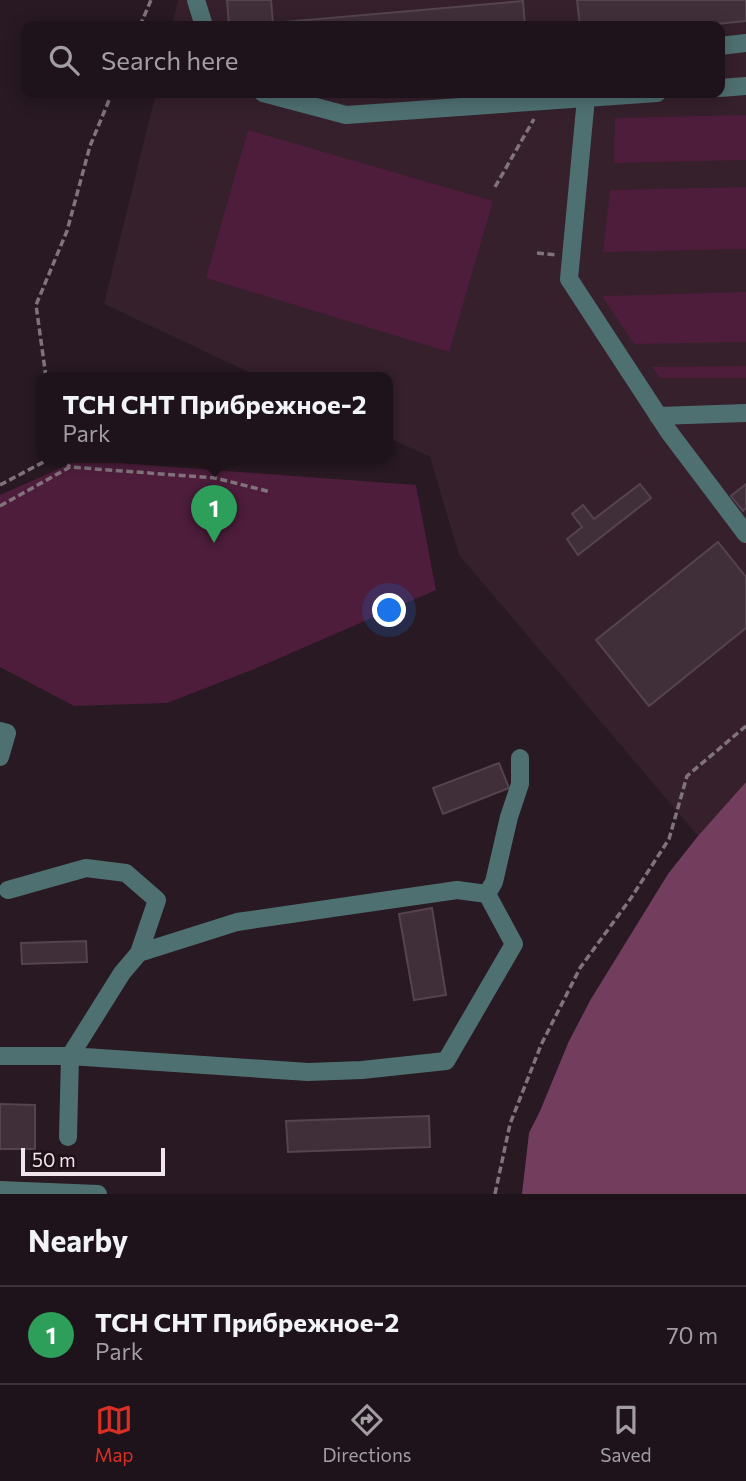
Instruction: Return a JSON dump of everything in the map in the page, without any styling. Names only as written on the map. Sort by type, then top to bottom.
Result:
[{"type":"street","points":[[196,0],[202,21]]},
{"type":"street","points":[[725,45],[746,43]]},
{"type":"street","points":[[725,88],[746,86]]},
{"type":"street","points":[[282,98],[346,115],[586,98],[569,279],[658,416],[746,534]]},
{"type":"street","points":[[658,416],[746,413]]},
{"type":"street","points":[[0,731],[7,733],[0,757]]},
{"type":"street","points":[[487,894],[494,882],[509,817],[520,784],[520,758]]},
{"type":"street","points":[[8,890],[86,868],[126,873],[157,900],[139,953],[122,973],[70,1056],[68,1138]]},
{"type":"street","points":[[139,953],[237,922],[457,890],[487,894]]},
{"type":"street","points":[[0,1056],[70,1056],[308,1072],[362,1070],[446,1061],[514,944],[487,894]]},
{"type":"street","points":[[0,1190],[98,1194]]},
{"type":"path","points":[[142,21],[151,0]]},
{"type":"path","points":[[45,372],[36,305],[67,231],[90,146],[110,98]]},
{"type":"path","points":[[495,187],[544,101]]},
{"type":"path","points":[[0,485],[42,463]]},
{"type":"path","points":[[66,463],[70,467]]},
{"type":"path","points":[[0,506],[70,467],[215,478],[271,492]]},
{"type":"path","points":[[495,1194],[510,1124],[541,1045],[580,968],[631,898],[669,839],[687,776],[746,726]]},
{"type":"shaded area","points":[[178,0],[746,0],[746,782],[698,836],[459,555],[430,457],[393,440],[393,372],[248,372],[104,304],[155,98],[725,98],[725,21],[173,21]]},
{"type":"shaded area","points":[[746,115],[746,160],[614,163],[615,118]]},
{"type":"shaded area","points":[[248,130],[493,201],[449,352],[206,278]]},
{"type":"shaded area","points":[[746,187],[746,249],[603,252],[610,190]]},
{"type":"shaded area","points":[[746,292],[746,342],[634,344],[602,296]]},
{"type":"shaded area","points":[[746,366],[746,378],[660,378],[652,367]]},
{"type":"shaded area","points":[[72,463],[119,463],[416,485],[436,590],[252,670],[167,703],[74,706],[0,667],[0,495]]},
{"type":"shaded area","points":[[746,782],[746,1194],[522,1194],[529,1133],[569,1041],[591,999],[668,874]]},
{"type":"building","points":[[227,0],[271,0],[273,21],[229,21]]},
{"type":"building","points":[[577,0],[746,0],[746,21],[725,23],[725,21],[579,21]]},
{"type":"building","points":[[523,1],[525,21],[296,21]]},
{"type":"building","points":[[640,484],[651,498],[578,555],[567,539],[582,527],[572,514],[583,505],[594,519]]},
{"type":"building","points":[[746,484],[746,508],[743,511],[731,496]]},
{"type":"building","points":[[718,542],[746,577],[746,628],[649,706],[596,640]]},
{"type":"building","points":[[499,763],[509,788],[443,814],[433,788]]},
{"type":"building","points":[[432,908],[446,995],[414,1000],[399,914]]},
{"type":"building","points":[[86,941],[87,962],[22,964],[21,943]]},
{"type":"building","points":[[0,1104],[35,1105],[35,1149],[0,1149]]},
{"type":"building","points":[[429,1116],[430,1147],[288,1152],[286,1121]]},
{"type":"place","name":"ТСН СНТ Прибрежное-2","points":[[214,543]]}]
